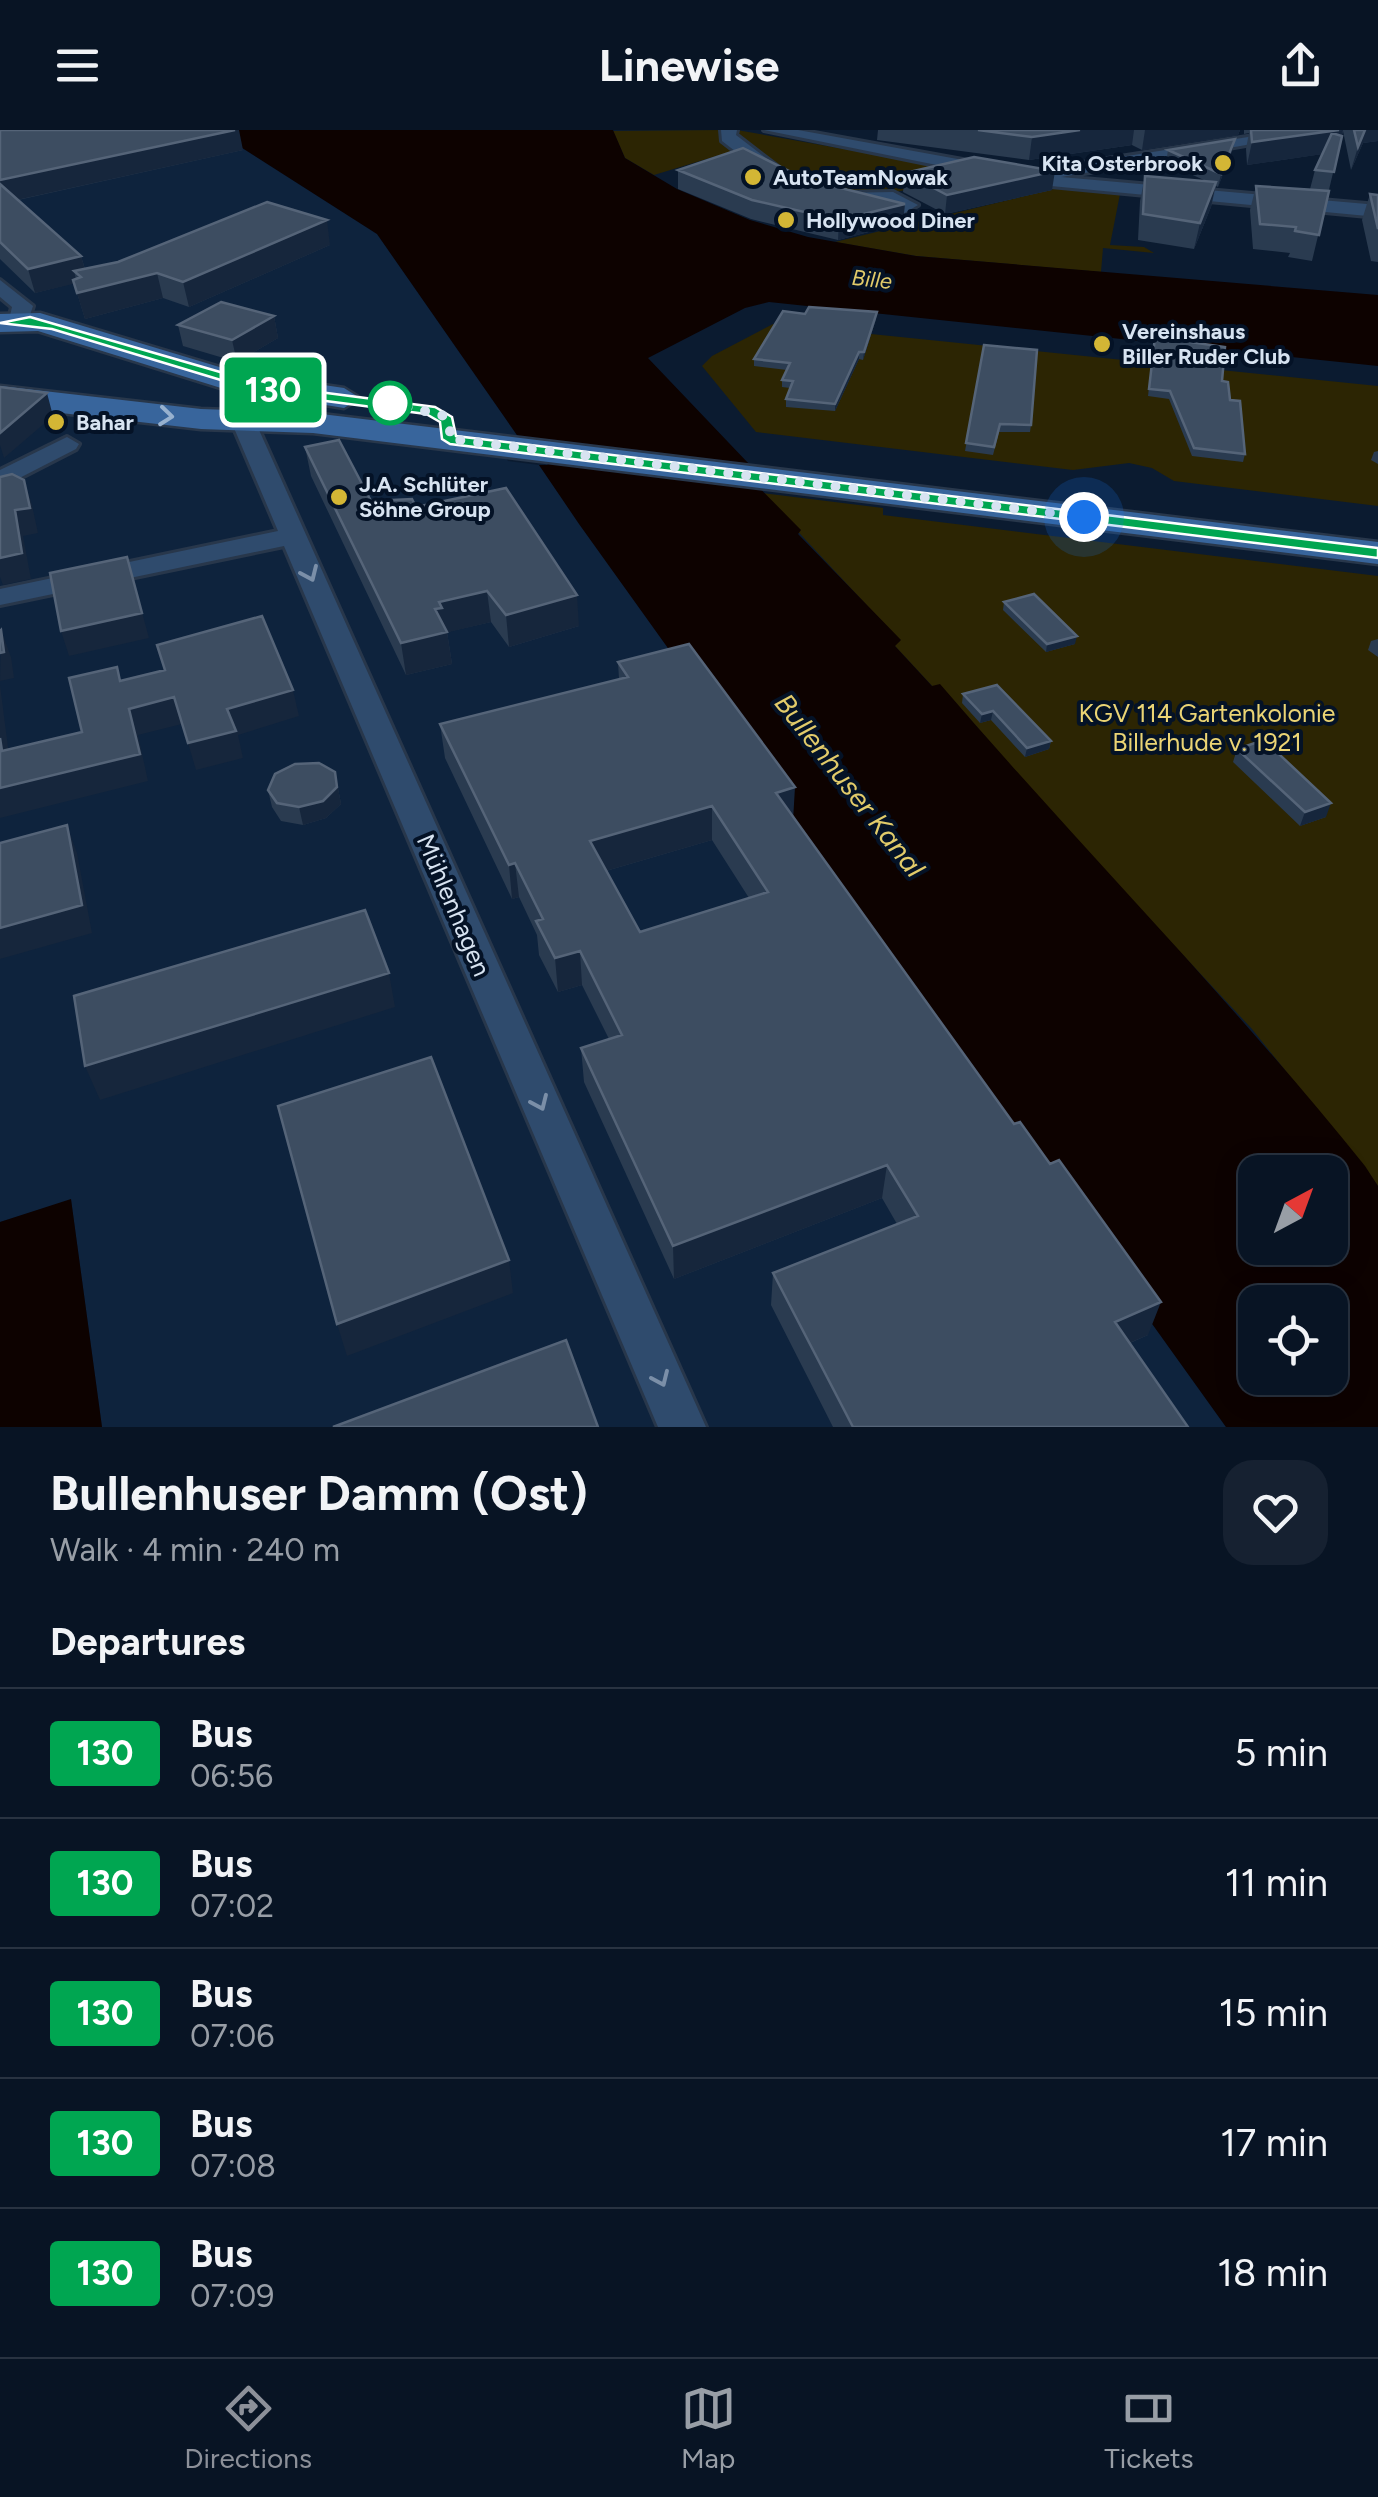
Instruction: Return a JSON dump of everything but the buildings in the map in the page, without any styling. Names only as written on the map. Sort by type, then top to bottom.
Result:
[{"type":"street","points":[[729,130],[728,137],[755,162],[840,198]]},
{"type":"street","points":[[772,130],[818,142],[1004,173],[1378,211]]},
{"type":"street","points":[[818,142],[852,130]]},
{"type":"street","points":[[1059,178],[1324,130]]},
{"type":"street","points":[[0,286],[22,306],[10,322]]},
{"type":"street","points":[[10,322],[54,325],[232,381],[430,410],[447,420],[450,439]]},
{"type":"street","name":"Mühlenhagen","points":[[232,381],[244,420],[293,536],[682,1427]]},
{"type":"street","points":[[0,396],[450,439],[1378,553]]},
{"type":"street","points":[[0,480],[68,444]]},
{"type":"street","points":[[0,597],[293,536]]},
{"type":"shaded area","points":[[0,130],[214,130],[377,234],[519,438],[491,435],[508,461],[539,465],[1226,1427],[102,1427],[71,1200],[0,1222]]},
{"type":"green space","points":[[723,130],[736,150],[654,175],[625,158],[613,131]]},
{"type":"green space","points":[[737,130],[979,173],[882,194],[834,193],[788,176],[738,137]]},
{"type":"green space","points":[[1058,188],[1120,194],[1110,245],[1144,247],[1154,253],[1103,248],[1101,272],[916,256],[835,242]]},
{"type":"green space","points":[[773,324],[1378,386],[1378,506],[1174,481],[1152,468],[1129,463],[1073,470],[756,432],[702,366],[712,356]]},
{"type":"green space","name":"KGV 114 Gartenkolonie Billerhude v. 1921","points":[[762,493],[883,508],[883,515],[1378,576],[1378,1186],[1252,1029],[1085,850],[940,685],[933,687],[894,645],[900,641]]},
{"type":"water","points":[[214,130],[613,130],[625,158],[677,189],[750,220],[808,237],[916,256],[1378,295],[1378,366],[769,302],[745,308],[648,358],[749,464],[735,463],[801,530],[798,534],[901,640],[895,646],[932,686],[940,684],[1262,1043],[1365,1166],[1378,1186],[1378,1427],[1226,1427],[539,465],[548,465],[529,440],[519,438],[377,234]]},
{"type":"water","points":[[71,1199],[102,1427],[0,1427],[0,1222]]},
{"type":"bus line","name":"130","points":[[0,323],[30,321],[54,325],[264,388],[430,410],[447,420],[450,439],[1378,553]]},
{"type":"place","name":"Kita Osterbrook","points":[[1223,163]]},
{"type":"place","name":"AutoTeamNowak","points":[[753,177]]},
{"type":"place","name":"Hollywood Diner","points":[[786,220]]},
{"type":"place","name":"Vereinshaus Biller Ruder Club","points":[[1102,344]]},
{"type":"place","name":"Bahar","points":[[56,422]]},
{"type":"place","name":"J.A. Schlüter Söhne Group","points":[[339,497]]},
{"type":"route","points":[[390,403],[442,415],[450,428],[450,439],[1084,517]]},
{"type":"water label","name":"Bille","points":[[872,279]]},
{"type":"water label","name":"Bullenhuser Kanal","points":[[850,785]]}]
